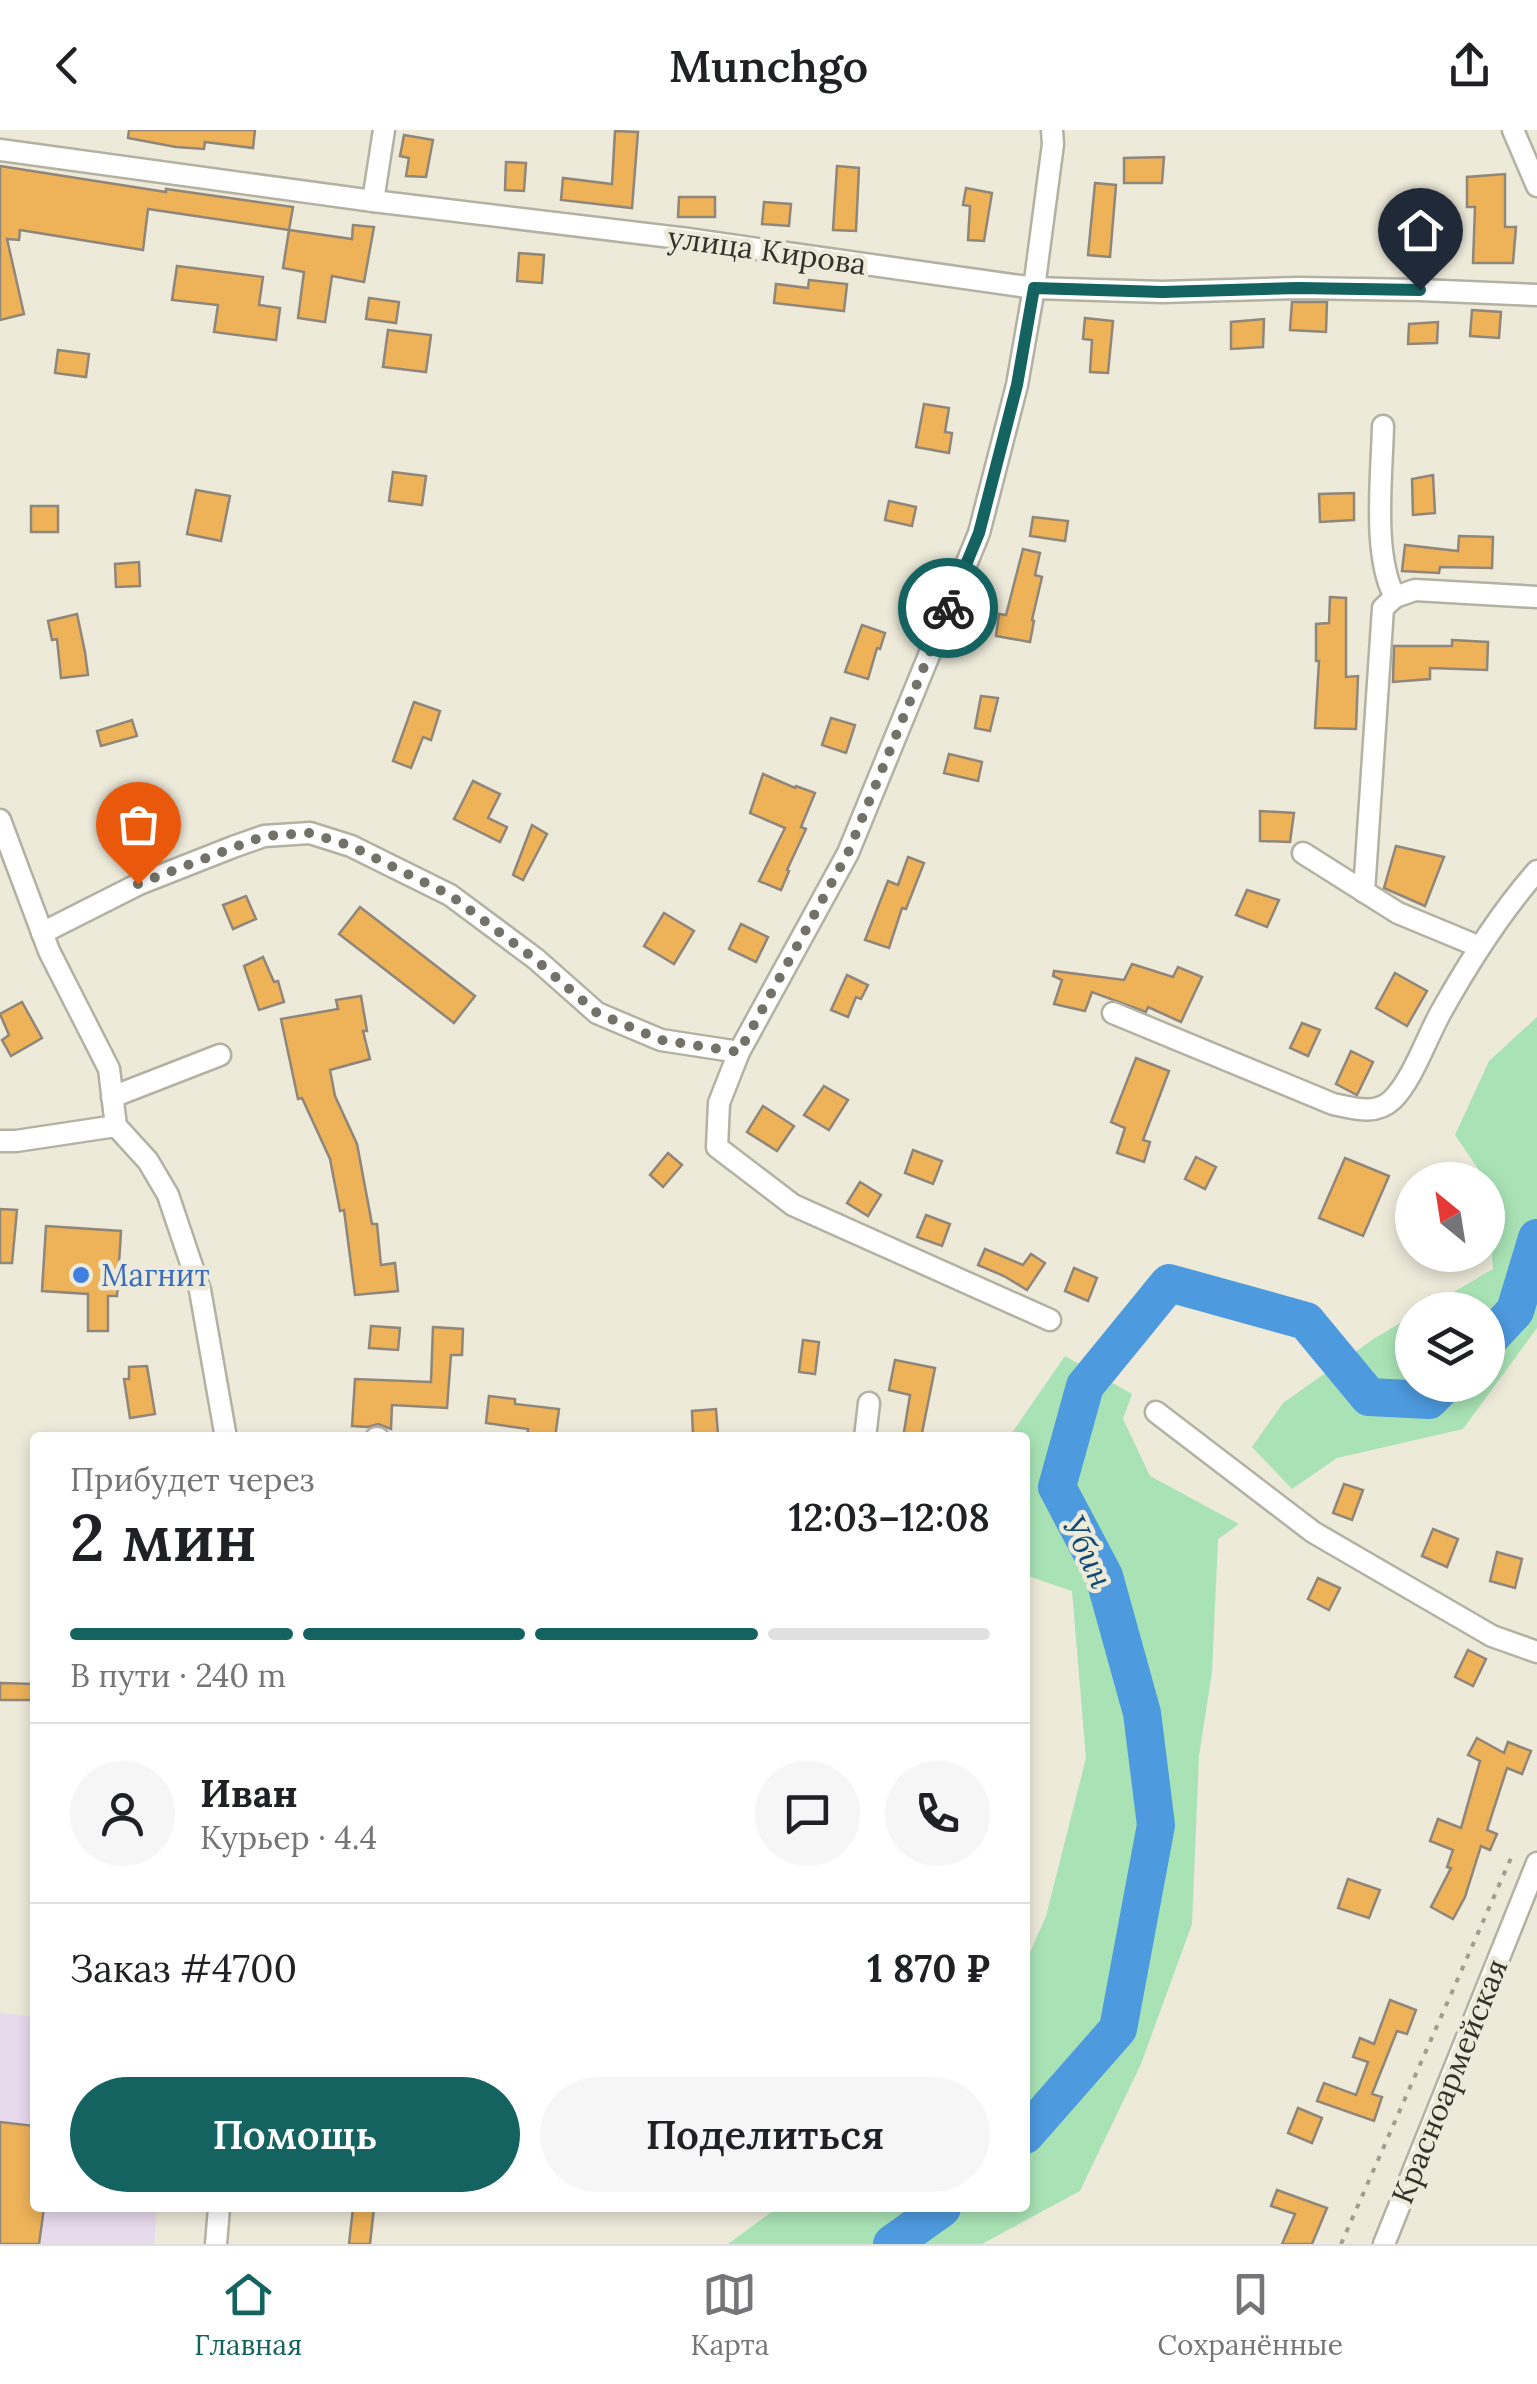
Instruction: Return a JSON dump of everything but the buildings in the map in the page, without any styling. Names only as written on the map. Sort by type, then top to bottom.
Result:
[{"type":"street","points":[[373,201],[384,130]]},
{"type":"street","points":[[1050,1320],[792,1204],[718,1147],[719,1103],[739,1052],[848,853],[979,533],[1017,385],[1034,288],[1052,130]]},
{"type":"street","points":[[1513,130],[1537,186]]},
{"type":"street","name":"улица Кирова","points":[[0,150],[1034,288],[1162,292],[1298,288],[1537,294]]},
{"type":"street","points":[[1384,426],[1381,535],[1386,581],[1395,597]]},
{"type":"street","points":[[1364,892],[1383,608],[1395,597],[1415,590],[1537,597]]},
{"type":"street","points":[[0,820],[42,934],[108,1069],[116,1126],[148,1162],[168,1195],[200,1290],[225,1432]]},
{"type":"street","points":[[42,934],[138,884],[233,847],[264,836],[310,833],[351,846],[450,895],[536,960],[597,1013],[661,1040],[739,1052]]},
{"type":"street","points":[[1303,853],[1398,913],[1480,947]]},
{"type":"street","points":[[1112,1013],[1333,1104],[1371,1111],[1391,1101],[1480,947],[1537,871]]},
{"type":"street","points":[[112,1097],[220,1054]]},
{"type":"street","points":[[0,1142],[116,1126]]},
{"type":"street","points":[[866,1432],[869,1403]]},
{"type":"street","points":[[1156,1412],[1313,1532],[1492,1636],[1537,1652]]},
{"type":"street","name":"Красноармейская","points":[[1384,2244],[1537,1863]]},
{"type":"street","points":[[216,2244],[218,2212]]},
{"type":"path","points":[[1341,2244],[1511,1858]]},
{"type":"shaded area","points":[[0,2013],[30,2016],[30,2212],[157,2212],[154,2244],[0,2244]]},
{"type":"green space","points":[[1537,1017],[1537,1328],[1505,1372],[1505,1292],[1454,1292],[1488,1272],[1505,1272],[1505,1162],[1473,1162],[1455,1135],[1489,1061]]},
{"type":"green space","points":[[1395,1326],[1395,1402],[1483,1402],[1463,1429],[1337,1458],[1292,1489],[1252,1447],[1283,1403]]},
{"type":"green space","points":[[1065,1356],[1132,1394],[1123,1419],[1150,1476],[1239,1524],[1218,1539],[1212,1672],[1199,1756],[1192,1924],[1141,2064],[1080,2191],[982,2244],[728,2244],[772,2212],[1030,2212],[1030,1953],[1046,1916],[1086,1758],[1072,1591],[1030,1577],[1030,1432],[1012,1432]]},
{"type":"waterway","name":"Убин","points":[[1505,1322],[1515,1311],[1537,1238]]},
{"type":"waterway","name":"Убин","points":[[1030,2129],[1118,2029],[1156,1825],[1142,1713],[1104,1576],[1057,1487],[1085,1386],[1169,1283],[1306,1321],[1369,1397],[1395,1398]]},
{"type":"waterway","name":"Убин","points":[[892,2244],[936,2212]]},
{"type":"way so far","points":[[138,884],[264,836],[310,833],[351,846],[450,895],[536,960],[597,1013],[661,1040],[739,1052],[848,853],[948,608]]},
{"type":"place","name":"Магнит","points":[[81,1275]]},
{"type":"route","points":[[948,608],[979,533],[1017,385],[1034,288],[1162,292],[1420,290]]}]
